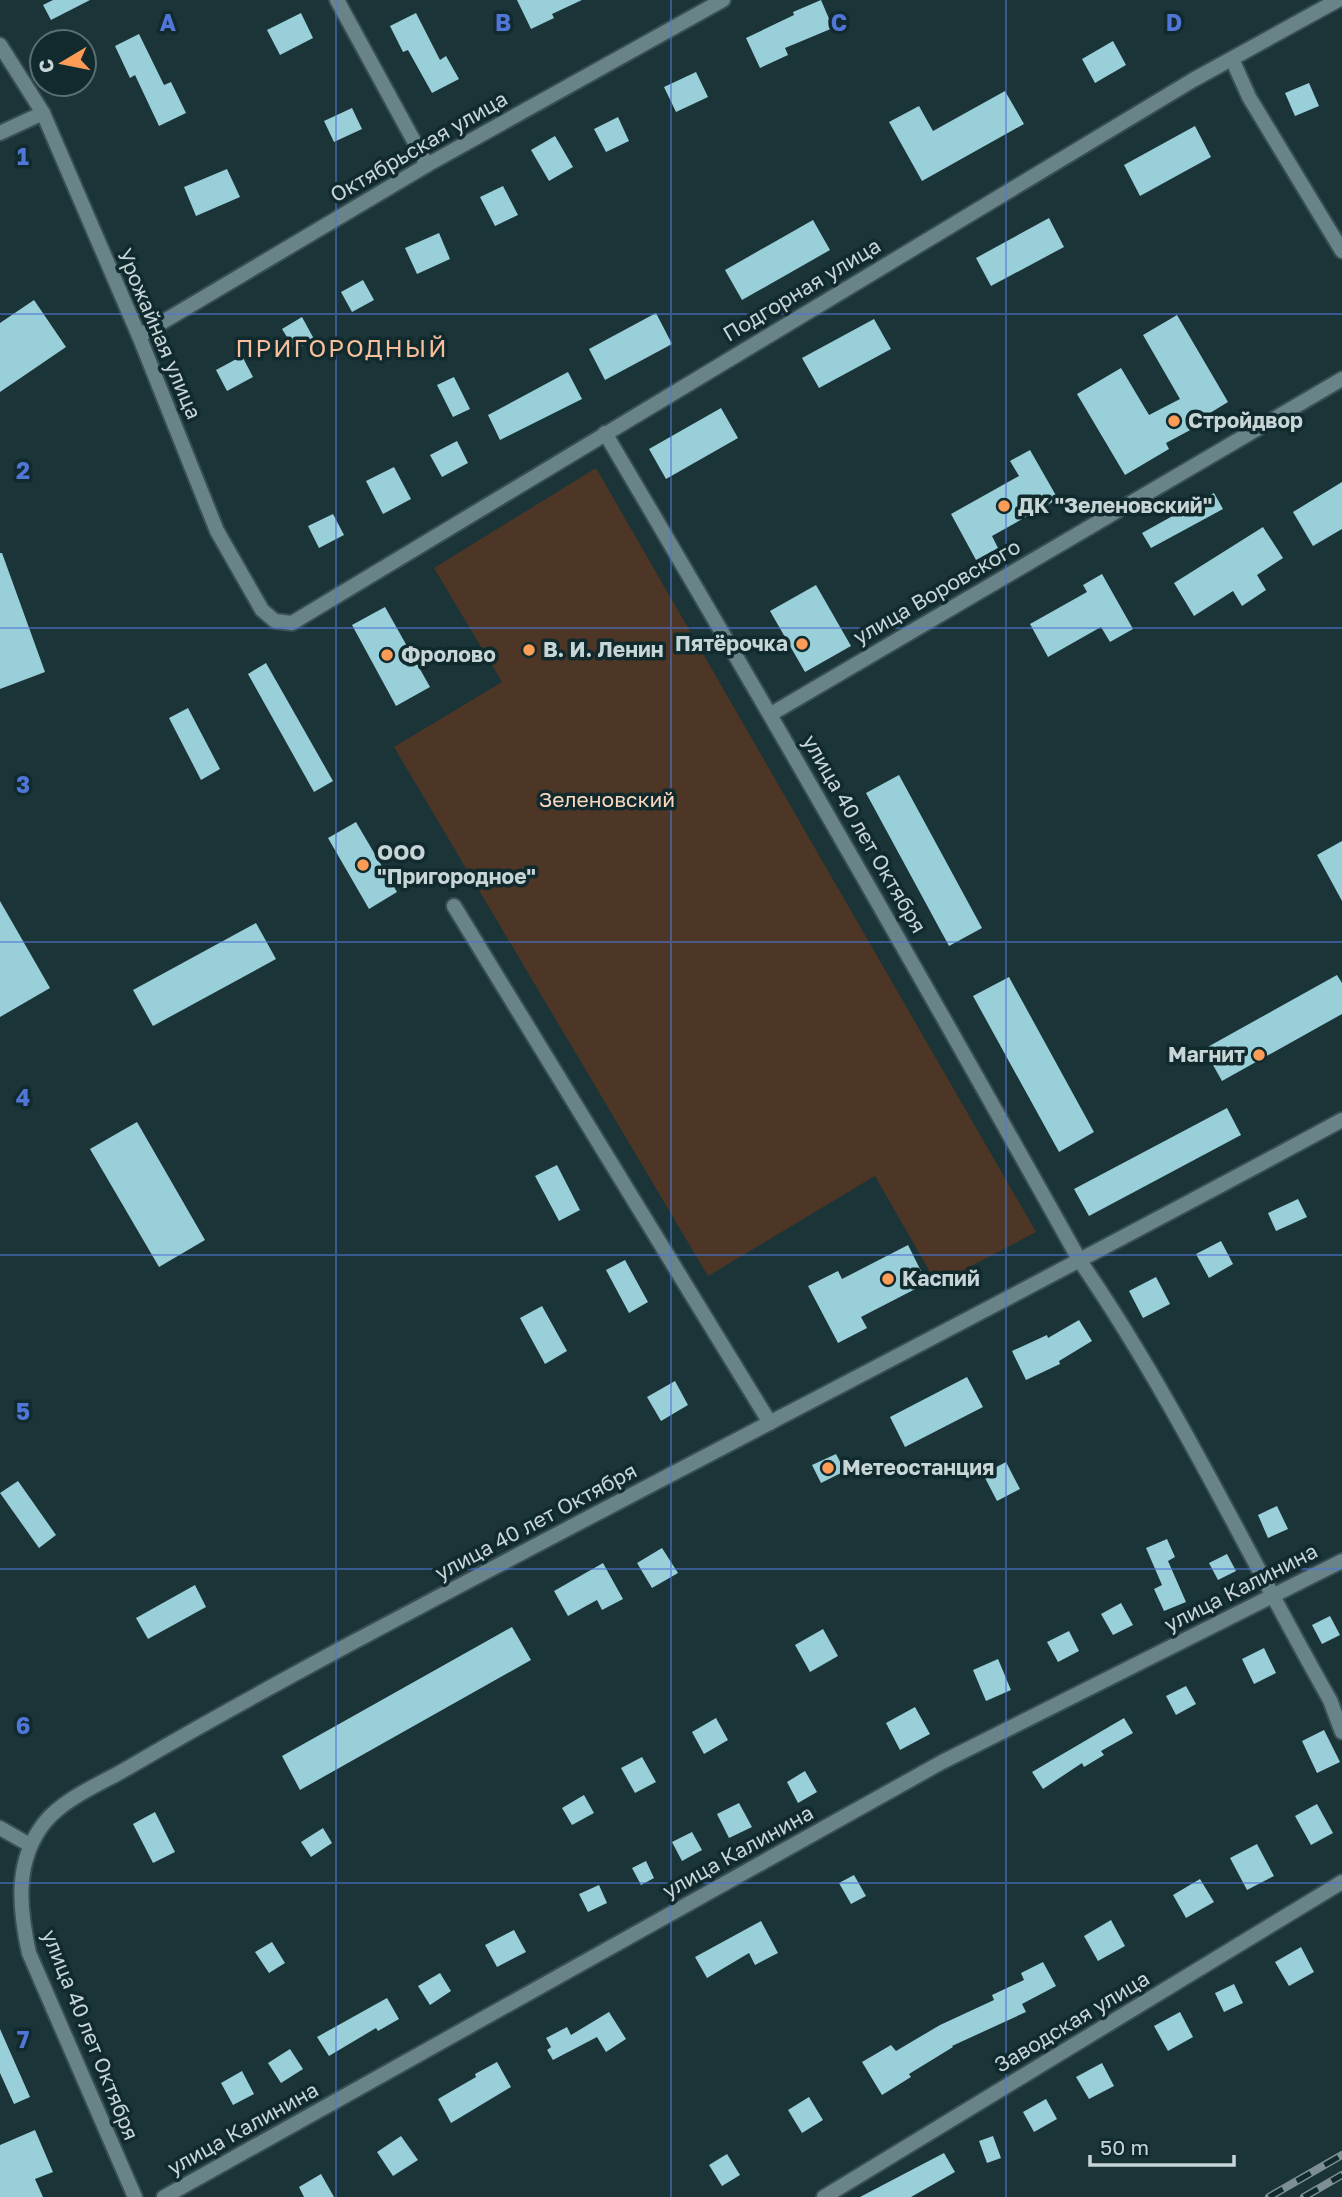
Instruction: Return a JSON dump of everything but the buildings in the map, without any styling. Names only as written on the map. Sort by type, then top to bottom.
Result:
[{"type":"street","points":[[337,0],[427,165]]},
{"type":"street","name":"Октябрьская улица","points":[[139,336],[427,165],[723,0]]},
{"type":"street","name":"Подгорная улица","points":[[292,624],[605,433],[1232,59],[1338,0]]},
{"type":"street","name":"Урожайная улица","points":[[0,45],[43,113],[139,336],[217,531],[262,610],[275,621],[292,624]]},
{"type":"street","points":[[1232,59],[1249,97],[1342,251]]},
{"type":"street","points":[[0,133],[43,113]]},
{"type":"street","name":"улица Воровского","points":[[771,714],[1342,379]]},
{"type":"street","name":"улица 40 лет Октября","points":[[605,433],[771,714],[1080,1261]]},
{"type":"street","points":[[454,906],[770,1423]]},
{"type":"street","name":"улица 40 лет Октября","points":[[135,2197],[29,1953],[22,1922],[23,1866],[30,1845],[47,1820],[71,1801],[225,1711],[495,1566],[1080,1261],[1342,1120]]},
{"type":"street","points":[[1080,1261],[1114,1311],[1168,1404],[1329,1700],[1342,1732]]},
{"type":"street","name":"улица Калинина","points":[[164,2197],[942,1762],[1342,1561]]},
{"type":"street","points":[[0,1828],[30,1845]]},
{"type":"street","name":"Заводская улица","points":[[824,2197],[1342,1882]]},
{"type":"green space","name":"Зеленовский","points":[[596,468],[1036,1232],[937,1284],[875,1176],[708,1276],[394,747],[502,682],[434,568]]},
{"type":"railway","points":[[1269,2197],[1342,2155]]},
{"type":"railway","points":[[1304,2197],[1342,2175]]},
{"type":"place","name":"Стройдвор","points":[[1174,421]]},
{"type":"place","name":"ДК \"Зеленовский\"","points":[[1004,506]]},
{"type":"place","name":"Пятёрочка","points":[[802,644]]},
{"type":"place","name":"В. И. Ленин","points":[[529,650]]},
{"type":"place","name":"Фролово","points":[[387,655]]},
{"type":"place","name":"ООО \"Пригородное\"","points":[[363,865]]},
{"type":"place","name":"Магнит","points":[[1259,1055]]},
{"type":"place","name":"Каспий","points":[[888,1279]]},
{"type":"place","name":"Метеостанция","points":[[828,1468]]},
{"type":"district","name":"ПРИГОРОДНЫЙ","points":[[342,349]]}]
